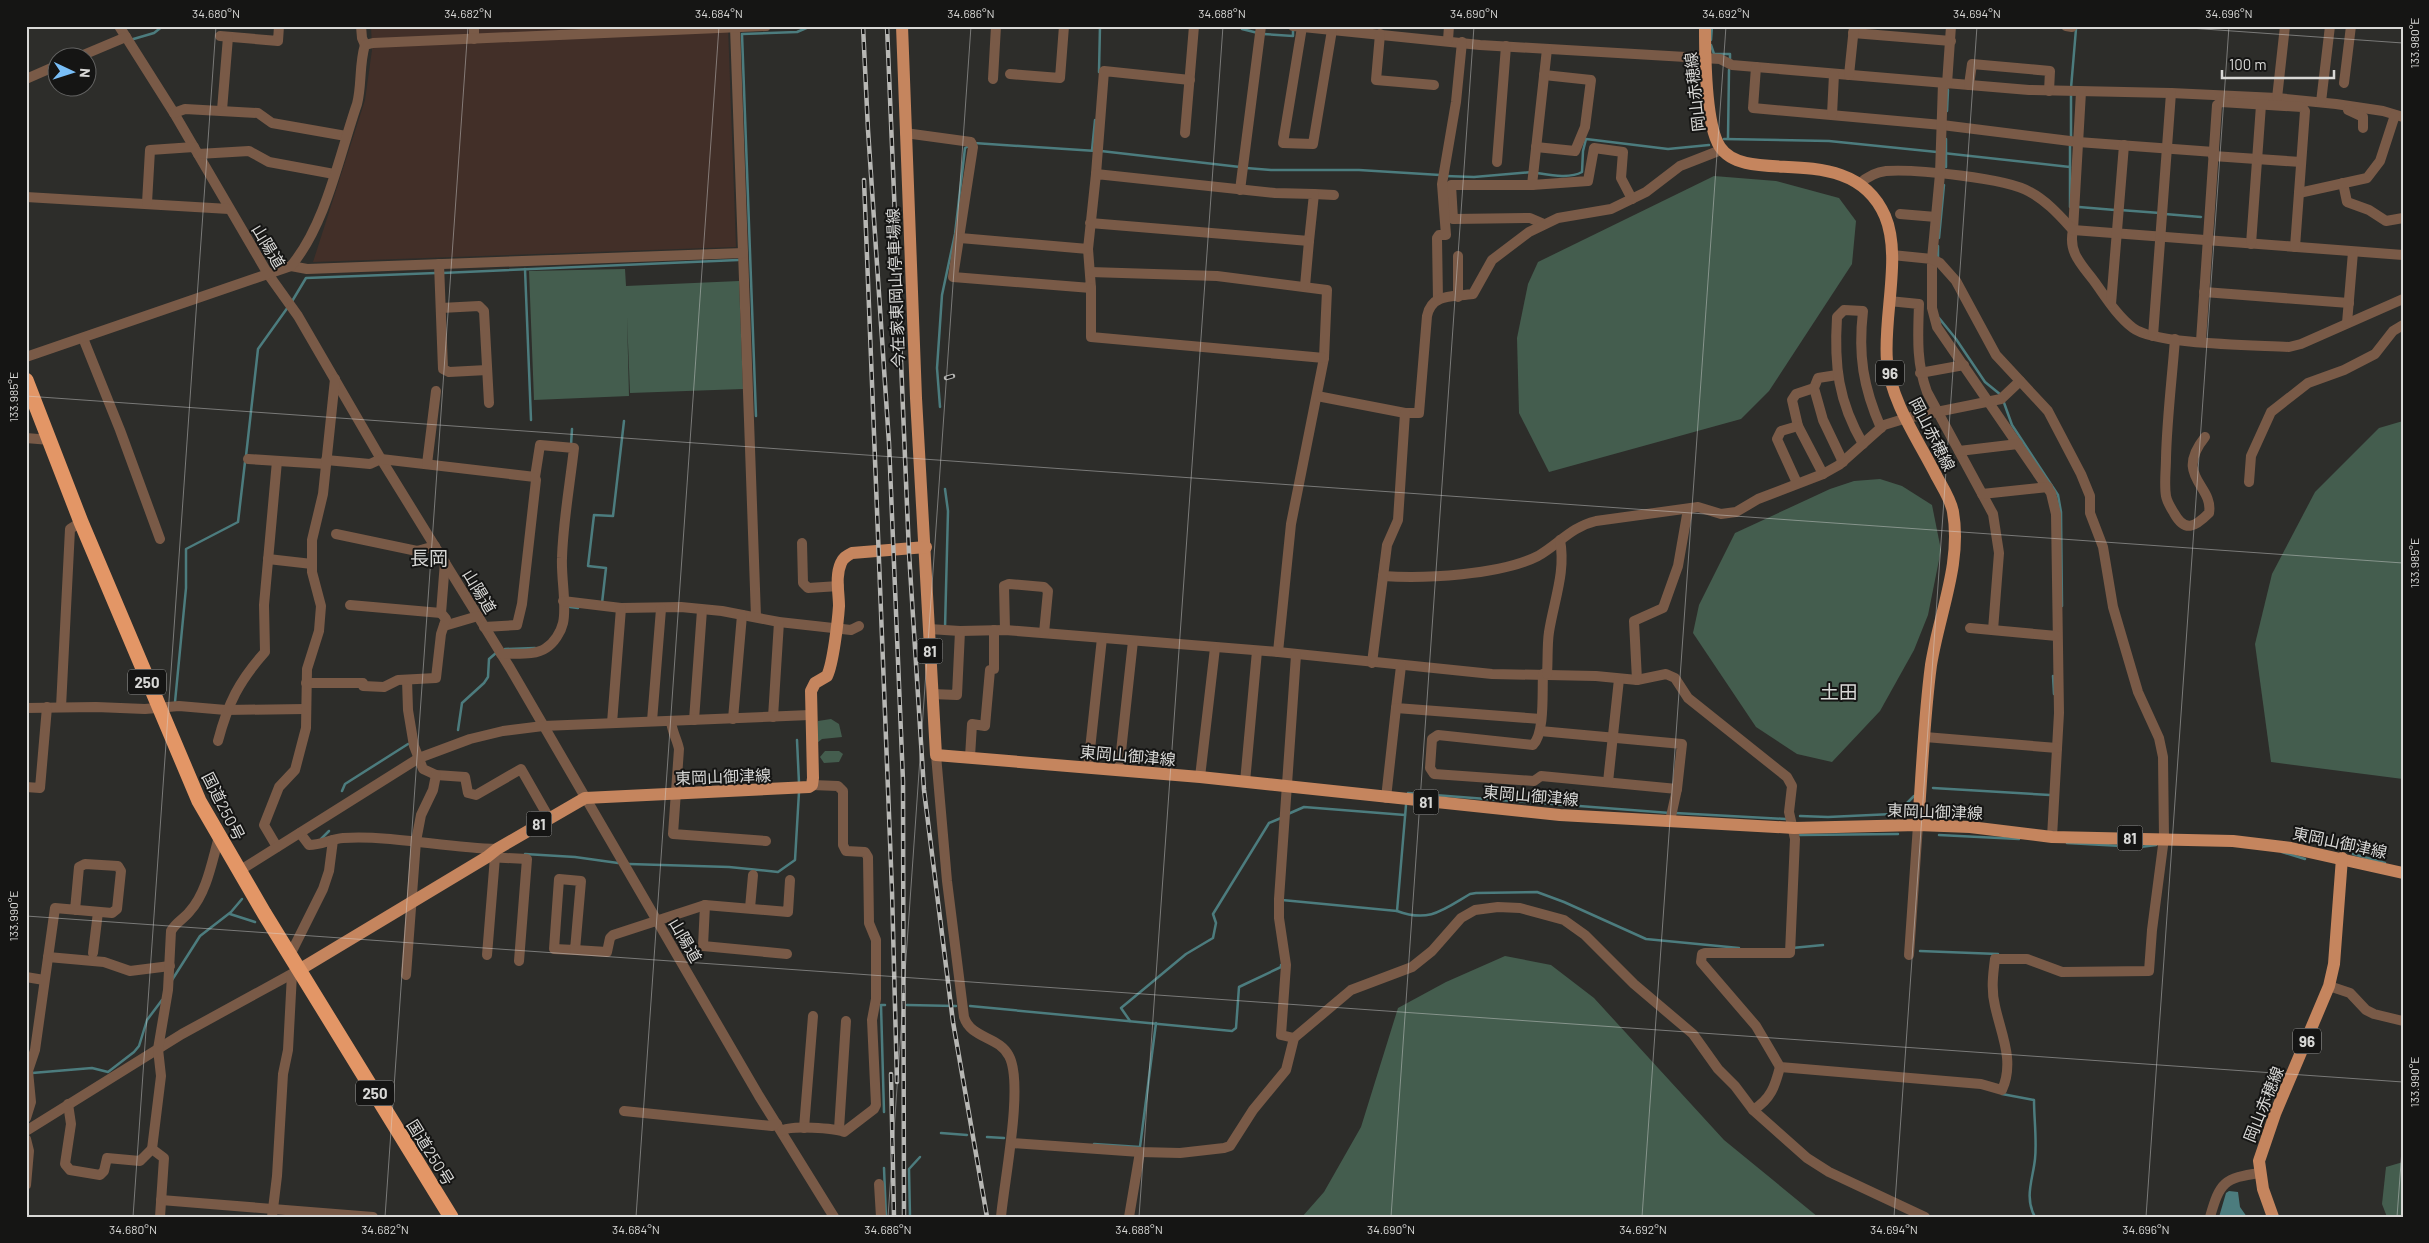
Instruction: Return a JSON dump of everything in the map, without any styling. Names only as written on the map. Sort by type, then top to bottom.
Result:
[{"type":"highway","name":"国道250号","points":[[26,380],[81,522],[217,844],[239,871],[290,955],[296,972],[451,1217]]},
{"type":"main road","name":"今在家東岡山停車場線","points":[[902,26],[916,389],[926,547]]},
{"type":"main road","name":"岡山赤穂線","points":[[1705,26],[1712,124],[1716,140],[1722,150],[1737,160],[1750,164],[1824,170],[1859,184],[1871,194],[1884,215],[1891,237],[1892,255],[1887,362],[1893,390],[1952,509],[1956,540],[1953,565],[1931,666],[1918,825]]},
{"type":"main road","points":[[812,785],[810,715],[812,688],[829,672],[839,609],[838,586],[841,563],[845,557],[852,553],[926,547]]},
{"type":"main road","name":"81","points":[[926,547],[936,755]]},
{"type":"main road","name":"東岡山御津線","points":[[936,755],[1200,777],[1560,815],[1671,815],[1794,828],[1918,825],[1970,827],[2052,837],[2164,838],[2262,844],[2342,858],[2403,873]]},
{"type":"main road","name":"東岡山御津線","points":[[296,972],[585,798],[804,789],[812,785]]},
{"type":"main road","name":"岡山赤穂線","points":[[2273,1217],[2268,1206],[2259,1161],[2269,1132],[2330,986],[2334,964],[2342,858]]},
{"type":"street","name":"山陽道","points":[[119,26],[174,113],[268,274],[290,305],[381,459],[501,654],[779,1127],[834,1217]]},
{"type":"street","points":[[222,110],[224,36],[278,41],[279,26]]},
{"type":"street","points":[[291,266],[304,250],[317,227],[361,91],[362,53],[365,45],[361,26]]},
{"type":"street","points":[[474,26],[474,39]]},
{"type":"street","points":[[365,45],[597,30],[766,26]]},
{"type":"street","points":[[993,79],[996,26]]},
{"type":"street","points":[[1010,74],[1060,78],[1064,26]]},
{"type":"street","points":[[1185,133],[1194,26]]},
{"type":"street","points":[[1448,40],[1449,26]]},
{"type":"street","points":[[1952,26],[1945,84],[1945,125],[1936,218],[1933,318],[2052,493],[2056,514],[2059,713],[2054,748],[2052,837]]},
{"type":"street","points":[[2066,26],[2072,27]]},
{"type":"street","points":[[2277,98],[2285,26]]},
{"type":"street","points":[[2321,102],[2330,26]]},
{"type":"street","points":[[2344,83],[2351,26]]},
{"type":"street","points":[[735,27],[756,617]]},
{"type":"street","points":[[1332,30],[1313,144],[1283,143],[1297,27],[1380,34],[1448,40],[1506,46],[1720,59],[1732,65],[1970,86],[2049,91],[2171,93],[2277,98],[2321,102],[2400,114],[2380,161],[2367,178],[2299,193]]},
{"type":"street","points":[[1849,75],[1853,30],[1891,31],[1951,41]]},
{"type":"street","points":[[1240,190],[1261,31]]},
{"type":"street","points":[[1380,34],[1376,80],[1434,85]]},
{"type":"street","points":[[98,50],[127,40]]},
{"type":"street","points":[[1438,300],[1437,238],[1439,235],[1446,234],[1443,176],[1456,102],[1462,42]]},
{"type":"street","points":[[1497,162],[1506,46]]},
{"type":"street","points":[[1533,177],[1546,49]]},
{"type":"street","points":[[1970,86],[1972,64],[2050,71],[2049,91]]},
{"type":"street","points":[[1756,67],[1752,108],[1945,125],[2073,141],[2167,148],[2257,159],[2301,162]]},
{"type":"street","points":[[26,80],[48,70]]},
{"type":"street","points":[[1190,80],[1104,71],[1088,248],[1091,337],[1324,358]]},
{"type":"street","points":[[1832,115],[1834,74]]},
{"type":"street","points":[[1536,147],[1575,151],[1585,128],[1592,80],[1544,75]]},
{"type":"street","points":[[2075,92],[2073,230],[2070,242],[2078,260],[2111,304],[2133,328],[2153,336],[2175,339],[2289,346],[2301,344],[2403,299]]},
{"type":"street","points":[[2153,336],[2171,93]]},
{"type":"street","points":[[2201,341],[2217,105],[2221,102],[2302,107],[2305,110],[2295,247]]},
{"type":"street","points":[[2336,104],[2361,114],[2363,117],[2362,128]]},
{"type":"street","points":[[2250,244],[2261,105]]},
{"type":"street","points":[[174,113],[185,109],[258,113],[272,123],[346,136]]},
{"type":"street","points":[[906,133],[972,144],[953,277],[1090,288]]},
{"type":"street","points":[[2111,304],[2124,145]]},
{"type":"street","points":[[1544,224],[1530,218],[1453,219],[1451,185],[1533,177],[1588,181],[1594,148],[1623,152],[1621,178],[1632,199]]},
{"type":"street","points":[[147,203],[150,150],[249,151],[270,162],[334,174]]},
{"type":"street","points":[[1317,396],[1405,414],[1419,413],[1427,316],[1430,306],[1438,300],[1473,294],[1492,260],[1544,224],[1558,218],[1611,209],[1646,192],[1680,166],[1722,150]]},
{"type":"street","points":[[1859,184],[1868,176],[1886,171],[1940,174],[2011,184],[2029,191],[2045,201],[2073,230],[2403,255]]},
{"type":"street","points":[[1096,174],[1240,190],[1334,194]]},
{"type":"street","points":[[2343,183],[2347,202],[2370,210],[2386,221],[2403,218]]},
{"type":"street","points":[[1305,286],[1314,194]]},
{"type":"street","points":[[26,197],[229,209]]},
{"type":"street","points":[[1900,214],[1936,218]]},
{"type":"street","points":[[1090,223],[1309,241]]},
{"type":"street","points":[[960,238],[1088,248]]},
{"type":"street","points":[[2348,323],[2353,252]]},
{"type":"street","points":[[26,357],[291,266],[307,269],[439,270],[742,254]]},
{"type":"street","points":[[1780,1067],[1981,1084],[2002,1090],[2006,1082],[2008,1064],[2006,1044],[1993,993],[1995,959],[2027,958],[2062,972],[2149,972],[2152,930],[2164,838],[2164,757],[2159,738],[2138,692],[2113,607],[2103,547],[2090,513],[2090,496],[2081,474],[2048,411],[1996,355],[1956,281],[1936,261],[1892,255]]},
{"type":"street","points":[[1458,256],[1458,297]]},
{"type":"street","points":[[439,270],[443,369],[449,372],[487,370]]},
{"type":"street","points":[[1090,272],[1217,276],[1327,290],[1324,358],[1291,524],[1278,652]]},
{"type":"street","points":[[2204,292],[2349,303]]},
{"type":"street","points":[[1889,301],[1920,304],[1917,354],[1920,373],[1938,412],[1993,514],[1999,553],[1993,630]]},
{"type":"street","points":[[441,308],[479,306],[484,311],[489,403]]},
{"type":"street","points":[[1863,444],[1842,400],[1837,375],[1835,346],[1837,317],[1844,310],[1863,311],[1861,352],[1864,380],[1881,428]]},
{"type":"street","points":[[2249,482],[2251,456],[2271,412],[2308,383],[2344,370],[2375,354],[2393,331],[2403,326]]},
{"type":"street","points":[[83,338],[120,430],[160,539]]},
{"type":"street","points":[[2175,339],[2166,440],[2165,484],[2166,497],[2172,511],[2180,523],[2186,526],[2193,526],[2209,514],[2209,502],[2193,473],[2195,454],[2205,437]]},
{"type":"street","points":[[1920,373],[1964,365]]},
{"type":"street","points":[[1837,375],[1818,378],[1814,388],[1822,420],[1842,462]]},
{"type":"street","points":[[277,847],[264,826],[279,787],[295,770],[303,746],[307,669],[319,632],[322,606],[312,564],[312,540],[323,494],[335,379]]},
{"type":"street","points":[[1383,576],[1430,577],[1516,564],[1538,556],[1581,525],[1596,521],[1698,507],[1721,514],[1736,512],[1758,499],[1823,474],[1842,462],[1881,428],[1907,418],[2003,399],[2020,381]]},
{"type":"street","points":[[1814,388],[1796,394],[1792,400],[1798,426],[1823,474]]},
{"type":"street","points":[[427,464],[436,391]]},
{"type":"street","points":[[1372,663],[1387,545],[1398,520],[1405,414]]},
{"type":"street","points":[[1797,483],[1777,439],[1781,431],[1798,426]]},
{"type":"street","points":[[26,438],[50,440]]},
{"type":"street","points":[[1959,451],[2018,444]]},
{"type":"street","points":[[484,627],[517,625],[522,604],[540,445],[574,448],[562,551],[563,600],[565,606],[562,625],[554,640],[546,648],[537,652],[501,654]]},
{"type":"street","points":[[248,459],[370,464],[381,459],[535,477]]},
{"type":"street","points":[[218,741],[226,710],[247,671],[265,652],[264,606],[277,461]]},
{"type":"street","points":[[1982,494],[2048,487]]},
{"type":"street","points":[[1637,680],[1634,621],[1663,608],[1678,566],[1688,509]]},
{"type":"street","points":[[61,707],[70,529],[81,522]]},
{"type":"street","points":[[336,534],[417,551],[435,546]]},
{"type":"street","points":[[1560,540],[1562,563],[1560,586],[1549,632],[1540,731],[1537,741],[1532,745],[1438,735],[1432,738],[1430,768],[1434,774],[1534,781],[1541,776],[1678,789]]},
{"type":"street","points":[[802,543],[803,583],[808,588],[838,586]]},
{"type":"street","points":[[268,559],[312,564]]},
{"type":"street","points":[[306,683],[363,683],[363,686],[384,687],[398,680],[436,678],[446,619],[442,613],[445,562]]},
{"type":"street","points":[[970,757],[972,724],[985,726],[990,670],[994,669],[1004,586],[1009,584],[1044,587],[1048,591],[1044,633]]},
{"type":"street","points":[[563,600],[620,608],[661,609],[682,607],[779,622],[851,630],[859,626]]},
{"type":"street","points":[[350,605],[442,613]]},
{"type":"street","points":[[612,723],[620,608]]},
{"type":"street","points":[[652,721],[661,609]]},
{"type":"street","points":[[694,720],[702,610]]},
{"type":"street","points":[[733,719],[742,615]]},
{"type":"street","points":[[444,626],[478,616]]},
{"type":"street","points":[[773,717],[779,622]]},
{"type":"street","points":[[1970,628],[2057,636]]},
{"type":"street","points":[[929,629],[1044,633],[1278,652],[1492,674],[1545,674],[1637,680],[1666,674],[1675,678],[1688,698],[1787,777],[1792,786],[1789,812],[1794,828],[1790,953],[1704,953],[1701,956],[1702,966],[1756,1026],[1780,1067],[1773,1091],[1768,1099],[1753,1110]]},
{"type":"street","points":[[932,694],[958,695],[960,631]]},
{"type":"street","points":[[1088,768],[1102,638]]},
{"type":"street","points":[[1119,770],[1133,641]]},
{"type":"street","points":[[1200,777],[1215,648]]},
{"type":"street","points":[[1246,782],[1258,651]]},
{"type":"street","points":[[1294,1038],[1281,1035],[1286,965],[1279,901],[1296,655]]},
{"type":"street","points":[[1386,798],[1401,666]]},
{"type":"street","points":[[1608,782],[1619,679]]},
{"type":"street","points":[[407,680],[408,710],[413,744],[423,769],[436,774],[466,777],[468,792],[476,796],[521,769],[549,818]]},
{"type":"street","points":[[26,708],[158,708],[179,706],[226,710],[305,710]]},
{"type":"street","points":[[26,787],[40,788],[47,708]]},
{"type":"street","points":[[1396,708],[1541,719]]},
{"type":"street","points":[[239,871],[419,758],[470,739],[503,731],[543,726],[810,715]]},
{"type":"street","points":[[671,721],[673,735],[677,740],[679,750],[673,834],[766,841]]},
{"type":"street","points":[[1540,731],[1682,744],[1678,789],[1671,815]]},
{"type":"street","points":[[1925,737],[2054,748]]},
{"type":"street","points":[[936,755],[947,881],[966,1024],[981,1035],[998,1043],[1007,1051],[1013,1063],[1015,1078],[1011,1143],[1001,1217]]},
{"type":"street","points":[[406,975],[416,841],[422,815],[433,790],[436,774]]},
{"type":"street","points":[[624,1111],[785,1128],[839,1129],[844,1132],[874,1110],[876,1105],[872,1020],[876,999],[876,940],[869,923],[868,857],[865,852],[846,851],[842,845],[842,791],[838,786],[812,785]]},
{"type":"street","points":[[1909,955],[1918,825]]},
{"type":"street","points":[[300,833],[309,844],[342,838],[416,841],[527,859],[518,960]]},
{"type":"street","points":[[290,955],[323,889],[329,871],[333,840]]},
{"type":"street","points":[[68,1104],[71,1124],[65,1164],[70,1170],[100,1175],[104,1171],[107,1158],[140,1161],[152,1149],[160,1076],[158,1049],[168,990],[171,932],[176,923],[190,911],[202,891],[217,844]]},
{"type":"street","points":[[487,955],[493,854]]},
{"type":"street","points":[[26,1118],[31,1102],[28,1073],[31,1050],[48,957],[54,908],[75,910],[98,912],[112,913],[116,909],[121,871],[118,866],[85,864],[79,867],[75,910]]},
{"type":"street","points":[[750,908],[752,875]]},
{"type":"street","points":[[575,950],[581,881],[559,879],[554,949],[607,952],[610,938],[613,935],[702,906],[788,912],[790,880]]},
{"type":"street","points":[[702,906],[703,946],[787,954]]},
{"type":"street","points":[[1011,1143],[1180,1153],[1230,1146],[1253,1110],[1286,1070],[1294,1038],[1351,990],[1412,967],[1432,951],[1461,918],[1475,910],[1498,907],[1520,908],[1564,920],[1585,935],[1634,984],[1693,1034],[1718,1069],[1735,1086],[1753,1110],[1807,1158],[1829,1172],[1925,1217]]},
{"type":"street","points":[[93,953],[98,912]]},
{"type":"street","points":[[48,957],[104,962],[130,971],[170,966]]},
{"type":"street","points":[[26,1130],[158,1049],[296,972]]},
{"type":"street","points":[[272,1213],[277,1176],[283,1074],[288,1050],[296,972]]},
{"type":"street","points":[[26,977],[44,980]]},
{"type":"street","points":[[2330,986],[2350,993],[2366,1010],[2374,1014],[2403,1021]]},
{"type":"street","points":[[804,1128],[813,1016]]},
{"type":"street","points":[[839,1129],[846,1021]]},
{"type":"street","points":[[26,1139],[29,1171],[26,1185]]},
{"type":"street","points":[[152,1149],[164,1158],[160,1217]]},
{"type":"street","points":[[1129,1217],[1140,1152]]},
{"type":"street","points":[[2210,1217],[2217,1191],[2227,1180],[2260,1172]]},
{"type":"street","points":[[879,1184],[881,1217]]},
{"type":"street","points":[[161,1200],[272,1213],[373,1217]]},
{"type":"shaded area","points":[[371,26],[728,26],[736,247],[313,262],[365,100],[372,50]]},
{"type":"green space","points":[[1714,176],[1776,181],[1839,198],[1856,221],[1852,264],[1769,391],[1741,419],[1549,472],[1519,413],[1517,338],[1528,284],[1538,262]]},
{"type":"green space","points":[[625,269],[626,286],[739,281],[743,389],[630,393],[627,317],[629,396],[534,400],[529,271]]},
{"type":"green space","points":[[2403,421],[2403,779],[2271,762],[2255,644],[2272,574],[2315,492],[2379,428]]},
{"type":"green space","points":[[1880,479],[1902,486],[1932,505],[1941,550],[1928,615],[1914,650],[1880,711],[1832,762],[1797,754],[1756,727],[1693,633],[1699,605],[1735,533],[1830,489],[1854,481]]},
{"type":"green space","points":[[831,719],[839,724],[842,737],[822,739],[817,743],[818,721]]},
{"type":"green space","points":[[825,751],[839,751],[843,754],[839,762],[824,763],[820,757]]},
{"type":"green space","points":[[1505,956],[1551,965],[1594,998],[1724,1140],[1818,1217],[1302,1217],[1324,1192],[1361,1127],[1398,1008],[1446,982]]},
{"type":"green space","points":[[2403,1162],[2403,1217],[2387,1217],[2382,1204],[2386,1167]]},
{"type":"water","points":[[2229,1191],[2238,1192],[2240,1207],[2247,1217],[2219,1217],[2226,1193]]},
{"type":"waterway","points":[[130,40],[154,33],[163,26]]},
{"type":"waterway","points":[[756,416],[742,34],[797,32],[811,26]]},
{"type":"waterway","points":[[1099,72],[1100,26]]},
{"type":"waterway","points":[[1711,40],[1712,26]]},
{"type":"waterway","points":[[1242,29],[1258,33]]},
{"type":"waterway","points":[[2071,88],[2076,29]]},
{"type":"waterway","points":[[1263,34],[1293,36],[1293,31]]},
{"type":"waterway","points":[[1711,45],[1714,54],[1730,54],[1730,60]]},
{"type":"waterway","points":[[1728,138],[1729,70]]},
{"type":"waterway","points":[[1947,111],[1948,90]]},
{"type":"waterway","points":[[2071,93],[2071,138]]},
{"type":"waterway","points":[[1092,150],[1095,120]]},
{"type":"waterway","points":[[1537,173],[1566,176],[1582,172],[1583,151],[1586,139],[1668,149],[1709,145]]},
{"type":"waterway","points":[[1724,139],[1829,141],[1937,152]]},
{"type":"waterway","points":[[1946,139],[1946,167]]},
{"type":"waterway","points":[[974,143],[1096,151]]},
{"type":"waterway","points":[[1943,153],[2070,167],[2070,143]]},
{"type":"waterway","points":[[940,407],[937,368],[942,295],[955,234],[965,148],[969,146]]},
{"type":"waterway","points":[[1101,151],[1240,167]]},
{"type":"waterway","points":[[2070,167],[2070,207]]},
{"type":"waterway","points":[[1246,168],[1271,170],[1359,170],[1440,175]]},
{"type":"waterway","points":[[1445,176],[1474,177],[1532,172]]},
{"type":"waterway","points":[[1939,238],[1944,185]]},
{"type":"waterway","points":[[2079,207],[2115,210]]},
{"type":"waterway","points":[[2120,210],[2160,213]]},
{"type":"waterway","points":[[2165,214],[2201,217]]},
{"type":"waterway","points":[[1938,246],[1938,258]]},
{"type":"waterway","points":[[442,273],[738,260]]},
{"type":"waterway","points":[[525,269],[531,420]]},
{"type":"waterway","points":[[291,303],[306,278],[436,273]]},
{"type":"waterway","points":[[246,456],[258,349],[288,307]]},
{"type":"waterway","points":[[1939,318],[1956,339],[1985,382],[2001,395]]},
{"type":"waterway","points":[[2003,400],[2012,425],[2058,495],[2061,512],[2062,606]]},
{"type":"waterway","points":[[602,603],[606,568],[588,566],[594,515],[613,516],[624,421]]},
{"type":"waterway","points":[[571,445],[572,429]]},
{"type":"waterway","points":[[175,702],[186,588],[186,549],[238,522],[245,462]]},
{"type":"waterway","points":[[945,489],[948,511],[945,628]]},
{"type":"waterway","points":[[570,607],[578,608]]},
{"type":"waterway","points":[[505,649],[535,648]]},
{"type":"waterway","points":[[458,730],[462,703],[484,683],[488,677],[489,659],[496,653]]},
{"type":"waterway","points":[[2053,676],[2054,694]]},
{"type":"waterway","points":[[797,740],[799,783]]},
{"type":"waterway","points":[[342,791],[345,784],[408,744],[412,744]]},
{"type":"waterway","points":[[1933,788],[2050,795]]},
{"type":"waterway","points":[[629,864],[729,867],[778,872],[795,860],[799,792]]},
{"type":"waterway","points":[[1408,793],[1670,813]]},
{"type":"waterway","points":[[1800,816],[1828,817],[1893,814],[1899,811],[1914,796]]},
{"type":"waterway","points":[[1397,911],[1406,805]]},
{"type":"waterway","points":[[1288,814],[1304,807],[1405,815]]},
{"type":"waterway","points":[[1675,813],[1786,819]]},
{"type":"waterway","points":[[1130,1021],[1121,1008],[1186,954],[1213,938],[1216,923],[1213,914],[1269,823],[1281,818]]},
{"type":"waterway","points":[[321,839],[329,831]]},
{"type":"waterway","points":[[1800,835],[1898,834]]},
{"type":"waterway","points":[[1939,835],[2019,839]]},
{"type":"waterway","points":[[2067,843],[2140,847],[2156,845]]},
{"type":"waterway","points":[[2282,852],[2305,859]]},
{"type":"waterway","points":[[525,854],[575,857],[618,863]]},
{"type":"waterway","points":[[2353,854],[2385,863]]},
{"type":"waterway","points":[[1282,900],[1397,911],[1418,916],[1443,910],[1470,894],[1537,892],[1564,902],[1646,939],[1739,948]]},
{"type":"waterway","points":[[172,980],[200,936],[231,912],[242,899]]},
{"type":"waterway","points":[[230,914],[255,922]]},
{"type":"waterway","points":[[1792,948],[1823,945]]},
{"type":"waterway","points":[[1920,951],[1998,954]]},
{"type":"waterway","points":[[970,1006],[1232,1031],[1236,1028],[1239,987],[1281,967],[1281,965]]},
{"type":"waterway","points":[[32,1073],[92,1068],[108,1072],[139,1046],[147,1020],[162,1000]]},
{"type":"waterway","points":[[884,1112],[881,1005],[885,1005]]},
{"type":"waterway","points":[[907,1005],[956,1006]]},
{"type":"waterway","points":[[1094,1144],[1140,1147],[1156,1023]]},
{"type":"waterway","points":[[2002,1094],[2034,1100],[2036,1152],[2030,1188],[2030,1202],[2035,1217]]},
{"type":"waterway","points":[[941,1133],[967,1135]]},
{"type":"waterway","points":[[987,1137],[1004,1138]]},
{"type":"waterway","points":[[910,1217],[909,1169],[920,1157]]},
{"type":"waterway","points":[[884,1168],[886,1217]]},
{"type":"railway","points":[[863,26],[889,443],[903,781],[904,1217]]},
{"type":"railway","points":[[887,26],[909,553],[924,790],[953,1022],[987,1217]]},
{"type":"railway","points":[[864,180],[892,891],[897,1082]]},
{"type":"railway","points":[[946,378],[953,376]]},
{"type":"railway","points":[[891,1074],[894,1217]]},
{"type":"district","name":"長岡","points":[[429,557]]},
{"type":"district","name":"土田","points":[[1839,691]]}]
